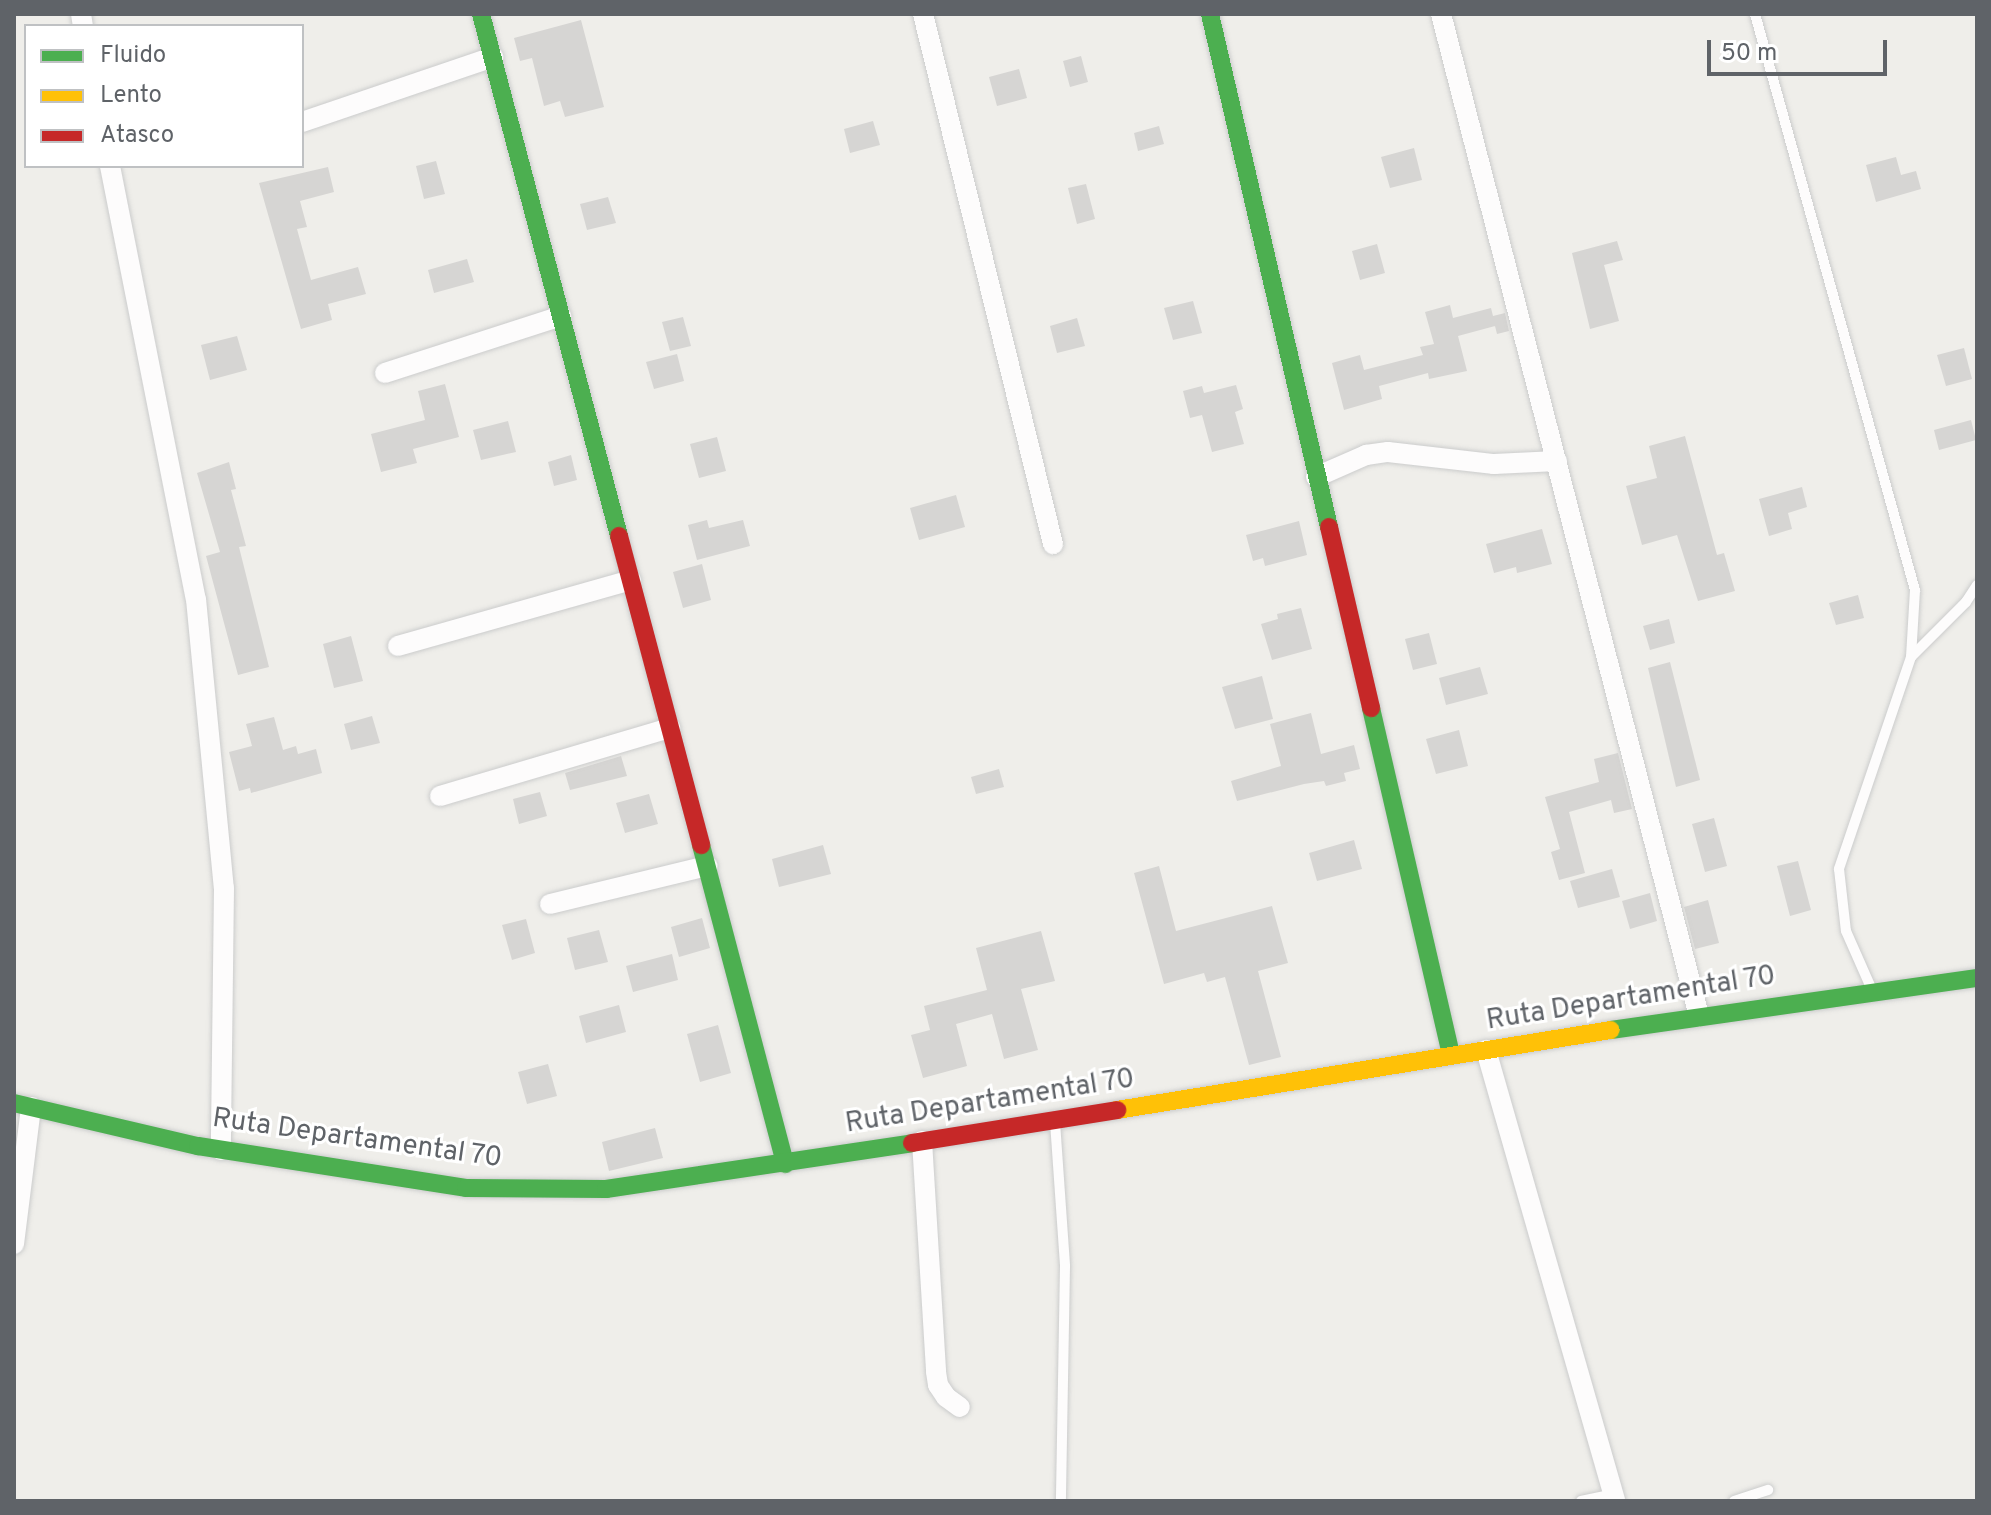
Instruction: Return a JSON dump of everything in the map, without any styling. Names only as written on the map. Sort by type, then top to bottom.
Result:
[{"type":"street","points":[[481,14],[785,1164]]},
{"type":"street","points":[[923,14],[1053,544]]},
{"type":"street","points":[[1210,14],[1451,1055]]},
{"type":"street","points":[[1441,14],[1699,1016]]},
{"type":"street","points":[[304,121],[493,57]]},
{"type":"street","points":[[110,168],[196,599],[224,888],[221,1150]]},
{"type":"street","points":[[385,373],[561,316]]},
{"type":"street","points":[[1316,477],[1366,455],[1388,452],[1494,464],[1557,461]]},
{"type":"street","points":[[398,646],[631,580]]},
{"type":"street","points":[[440,796],[670,728]]},
{"type":"street","points":[[550,904],[707,866]]},
{"type":"street","name":"Ruta Departamental 70","points":[[22,1105],[221,1150],[466,1188],[606,1189],[785,1164],[1451,1055],[1977,975]]},
{"type":"street","points":[[1486,1050],[1614,1498]]},
{"type":"street","points":[[14,1244],[22,1105]]},
{"type":"street","points":[[922,1141],[936,1372],[946,1397],[960,1407]]},
{"type":"lane","points":[[1755,14],[1915,590],[1911,657],[1839,869],[1846,931],[1872,992]]},
{"type":"lane","points":[[1911,657],[1966,602],[1977,585]]},
{"type":"lane","points":[[1055,1120],[1065,1266],[1061,1501]]},
{"type":"lane","points":[[1734,1501],[1768,1490]]},
{"type":"lane","points":[[1581,1501],[1614,1498]]},
{"type":"building","points":[[581,20],[604,107],[565,117],[560,101],[544,106],[532,58],[520,61],[514,38]]},
{"type":"building","points":[[1081,56],[1088,82],[1070,87],[1063,61]]},
{"type":"building","points":[[1019,69],[1027,98],[997,106],[989,77]]},
{"type":"building","points":[[873,121],[880,145],[850,153],[844,129]]},
{"type":"building","points":[[1159,126],[1164,144],[1138,151],[1134,133]]},
{"type":"building","points":[[1414,148],[1422,180],[1390,188],[1381,157]]},
{"type":"building","points":[[1896,157],[1901,175],[1916,171],[1921,189],[1876,202],[1866,165]]},
{"type":"building","points":[[436,161],[445,194],[424,199],[416,166]]},
{"type":"building","points":[[328,167],[334,192],[300,201],[307,227],[297,229],[311,280],[358,267],[366,294],[328,304],[332,320],[301,329],[259,183]]},
{"type":"building","points":[[1086,184],[1095,219],[1077,224],[1068,188]]},
{"type":"building","points":[[608,197],[616,223],[587,230],[580,204]]},
{"type":"building","points":[[1617,241],[1623,260],[1604,265],[1619,321],[1590,329],[1572,253]]},
{"type":"building","points":[[1377,244],[1385,273],[1360,280],[1352,251]]},
{"type":"building","points":[[467,259],[474,282],[434,293],[428,270]]},
{"type":"building","points":[[1193,301],[1202,333],[1173,340],[1164,308]]},
{"type":"building","points":[[1450,305],[1453,318],[1491,308],[1493,316],[1505,313],[1509,331],[1497,334],[1495,326],[1458,336],[1467,371],[1429,379],[1428,373],[1379,386],[1382,399],[1344,410],[1332,363],[1360,355],[1364,370],[1423,355],[1420,347],[1434,344],[1425,312]]},
{"type":"building","points":[[683,317],[691,346],[670,351],[662,322]]},
{"type":"building","points":[[1077,318],[1085,346],[1057,353],[1050,326]]},
{"type":"building","points":[[237,336],[247,370],[210,380],[201,345]]},
{"type":"building","points":[[1964,348],[1972,379],[1946,386],[1937,355]]},
{"type":"building","points":[[677,354],[684,381],[654,389],[646,362]]},
{"type":"building","points":[[445,384],[459,437],[413,449],[417,463],[381,472],[371,434],[425,420],[418,391]]},
{"type":"building","points":[[1236,385],[1243,409],[1235,412],[1244,444],[1212,452],[1202,415],[1190,418],[1183,391],[1202,386],[1204,393]]},
{"type":"building","points":[[1971,420],[1976,440],[1939,450],[1934,430]]},
{"type":"building","points":[[508,421],[516,452],[481,460],[473,430]]},
{"type":"building","points":[[1685,436],[1717,555],[1724,553],[1735,591],[1698,601],[1677,535],[1642,545],[1626,486],[1657,478],[1649,446]]},
{"type":"building","points":[[717,437],[726,471],[699,478],[690,444]]},
{"type":"building","points":[[571,455],[577,480],[554,486],[548,462]]},
{"type":"building","points":[[229,462],[236,489],[231,490],[246,546],[239,547],[269,667],[238,675],[206,556],[220,552],[197,473]]},
{"type":"building","points":[[1802,487],[1807,507],[1788,513],[1792,529],[1769,536],[1759,499]]},
{"type":"building","points":[[956,495],[965,527],[919,540],[910,508]]},
{"type":"building","points":[[707,520],[709,528],[743,520],[750,546],[697,560],[688,525]]},
{"type":"building","points":[[1299,521],[1307,555],[1265,566],[1263,558],[1253,561],[1246,535]]},
{"type":"building","points":[[1542,529],[1552,564],[1517,573],[1516,567],[1494,573],[1486,544]]},
{"type":"building","points":[[702,564],[711,600],[683,608],[673,572]]},
{"type":"building","points":[[1858,595],[1864,618],[1836,625],[1829,603]]},
{"type":"building","points":[[1301,608],[1312,649],[1272,660],[1261,624],[1278,619],[1277,614]]},
{"type":"building","points":[[1669,619],[1675,643],[1650,650],[1643,626]]},
{"type":"building","points":[[1429,633],[1437,664],[1413,670],[1405,639]]},
{"type":"building","points":[[351,636],[363,681],[334,688],[323,644]]},
{"type":"building","points":[[1670,662],[1700,780],[1676,787],[1648,668]]},
{"type":"building","points":[[1480,667],[1488,694],[1446,705],[1439,678]]},
{"type":"building","points":[[1262,676],[1273,719],[1235,729],[1222,687]]},
{"type":"building","points":[[1311,713],[1321,754],[1354,745],[1360,769],[1344,773],[1346,781],[1326,786],[1324,781],[1304,784],[1237,801],[1231,781],[1281,766],[1270,724]]},
{"type":"building","points":[[372,716],[380,743],[351,750],[344,724]]},
{"type":"building","points":[[274,717],[283,750],[296,746],[298,754],[316,749],[322,773],[251,793],[250,788],[239,791],[229,752],[252,746],[246,724]]},
{"type":"building","points":[[1459,730],[1468,766],[1436,774],[1426,739]]},
{"type":"building","points":[[1618,753],[1632,809],[1614,813],[1611,800],[1569,812],[1585,873],[1559,880],[1551,852],[1560,849],[1545,797],[1599,782],[1594,759]]},
{"type":"building","points":[[621,756],[627,776],[570,790],[565,773]]},
{"type":"building","points":[[999,769],[1004,787],[976,794],[971,777]]},
{"type":"building","points":[[540,792],[547,816],[519,824],[513,799]]},
{"type":"building","points":[[649,794],[658,824],[625,833],[616,803]]},
{"type":"building","points":[[1714,818],[1727,866],[1705,872],[1692,824]]},
{"type":"building","points":[[1354,840],[1362,869],[1317,881],[1309,853]]},
{"type":"building","points":[[823,845],[831,874],[779,887],[772,859]]},
{"type":"building","points":[[1798,861],[1811,910],[1790,916],[1777,866]]},
{"type":"building","points":[[1159,866],[1176,931],[1272,906],[1288,963],[1258,971],[1281,1057],[1249,1065],[1225,977],[1207,982],[1204,973],[1164,984],[1134,873]]},
{"type":"building","points":[[1612,869],[1620,897],[1578,908],[1570,881]]},
{"type":"building","points":[[1650,893],[1657,921],[1630,929],[1622,901]]},
{"type":"building","points":[[1708,900],[1719,943],[1695,949],[1684,907]]},
{"type":"building","points":[[702,918],[710,948],[679,957],[671,927]]},
{"type":"building","points":[[526,919],[535,953],[512,960],[502,925]]},
{"type":"building","points":[[599,930],[608,962],[575,970],[567,938]]},
{"type":"building","points":[[1041,931],[1055,981],[1021,989],[1038,1050],[1004,1059],[992,1014],[956,1024],[967,1066],[923,1078],[911,1035],[930,1030],[924,1006],[987,990],[976,948]]},
{"type":"building","points":[[672,954],[678,980],[633,992],[626,966]]},
{"type":"building","points":[[619,1005],[626,1032],[586,1043],[579,1016]]},
{"type":"building","points":[[718,1025],[731,1073],[700,1082],[687,1034]]},
{"type":"building","points":[[548,1064],[557,1096],[527,1104],[518,1072]]},
{"type":"building","points":[[655,1128],[663,1158],[609,1171],[602,1142]]},
{"type":"traffic: fast","points":[[481,14],[619,536]]},
{"type":"traffic: fast","points":[[1210,14],[1329,527]]},
{"type":"traffic: fast","points":[[1371,708],[1451,1055]]},
{"type":"traffic: fast","points":[[701,845],[785,1164]]},
{"type":"traffic: fast","points":[[1611,1030],[1977,978]]},
{"type":"traffic: fast","points":[[14,1103],[198,1146],[466,1188],[606,1189],[912,1143]]},
{"type":"traffic: slow","points":[[1117,1110],[1611,1030]]},
{"type":"traffic: jam","points":[[1329,527],[1371,708]]},
{"type":"traffic: jam","points":[[619,536],[701,845]]},
{"type":"traffic: jam","points":[[912,1143],[1117,1110]]}]
